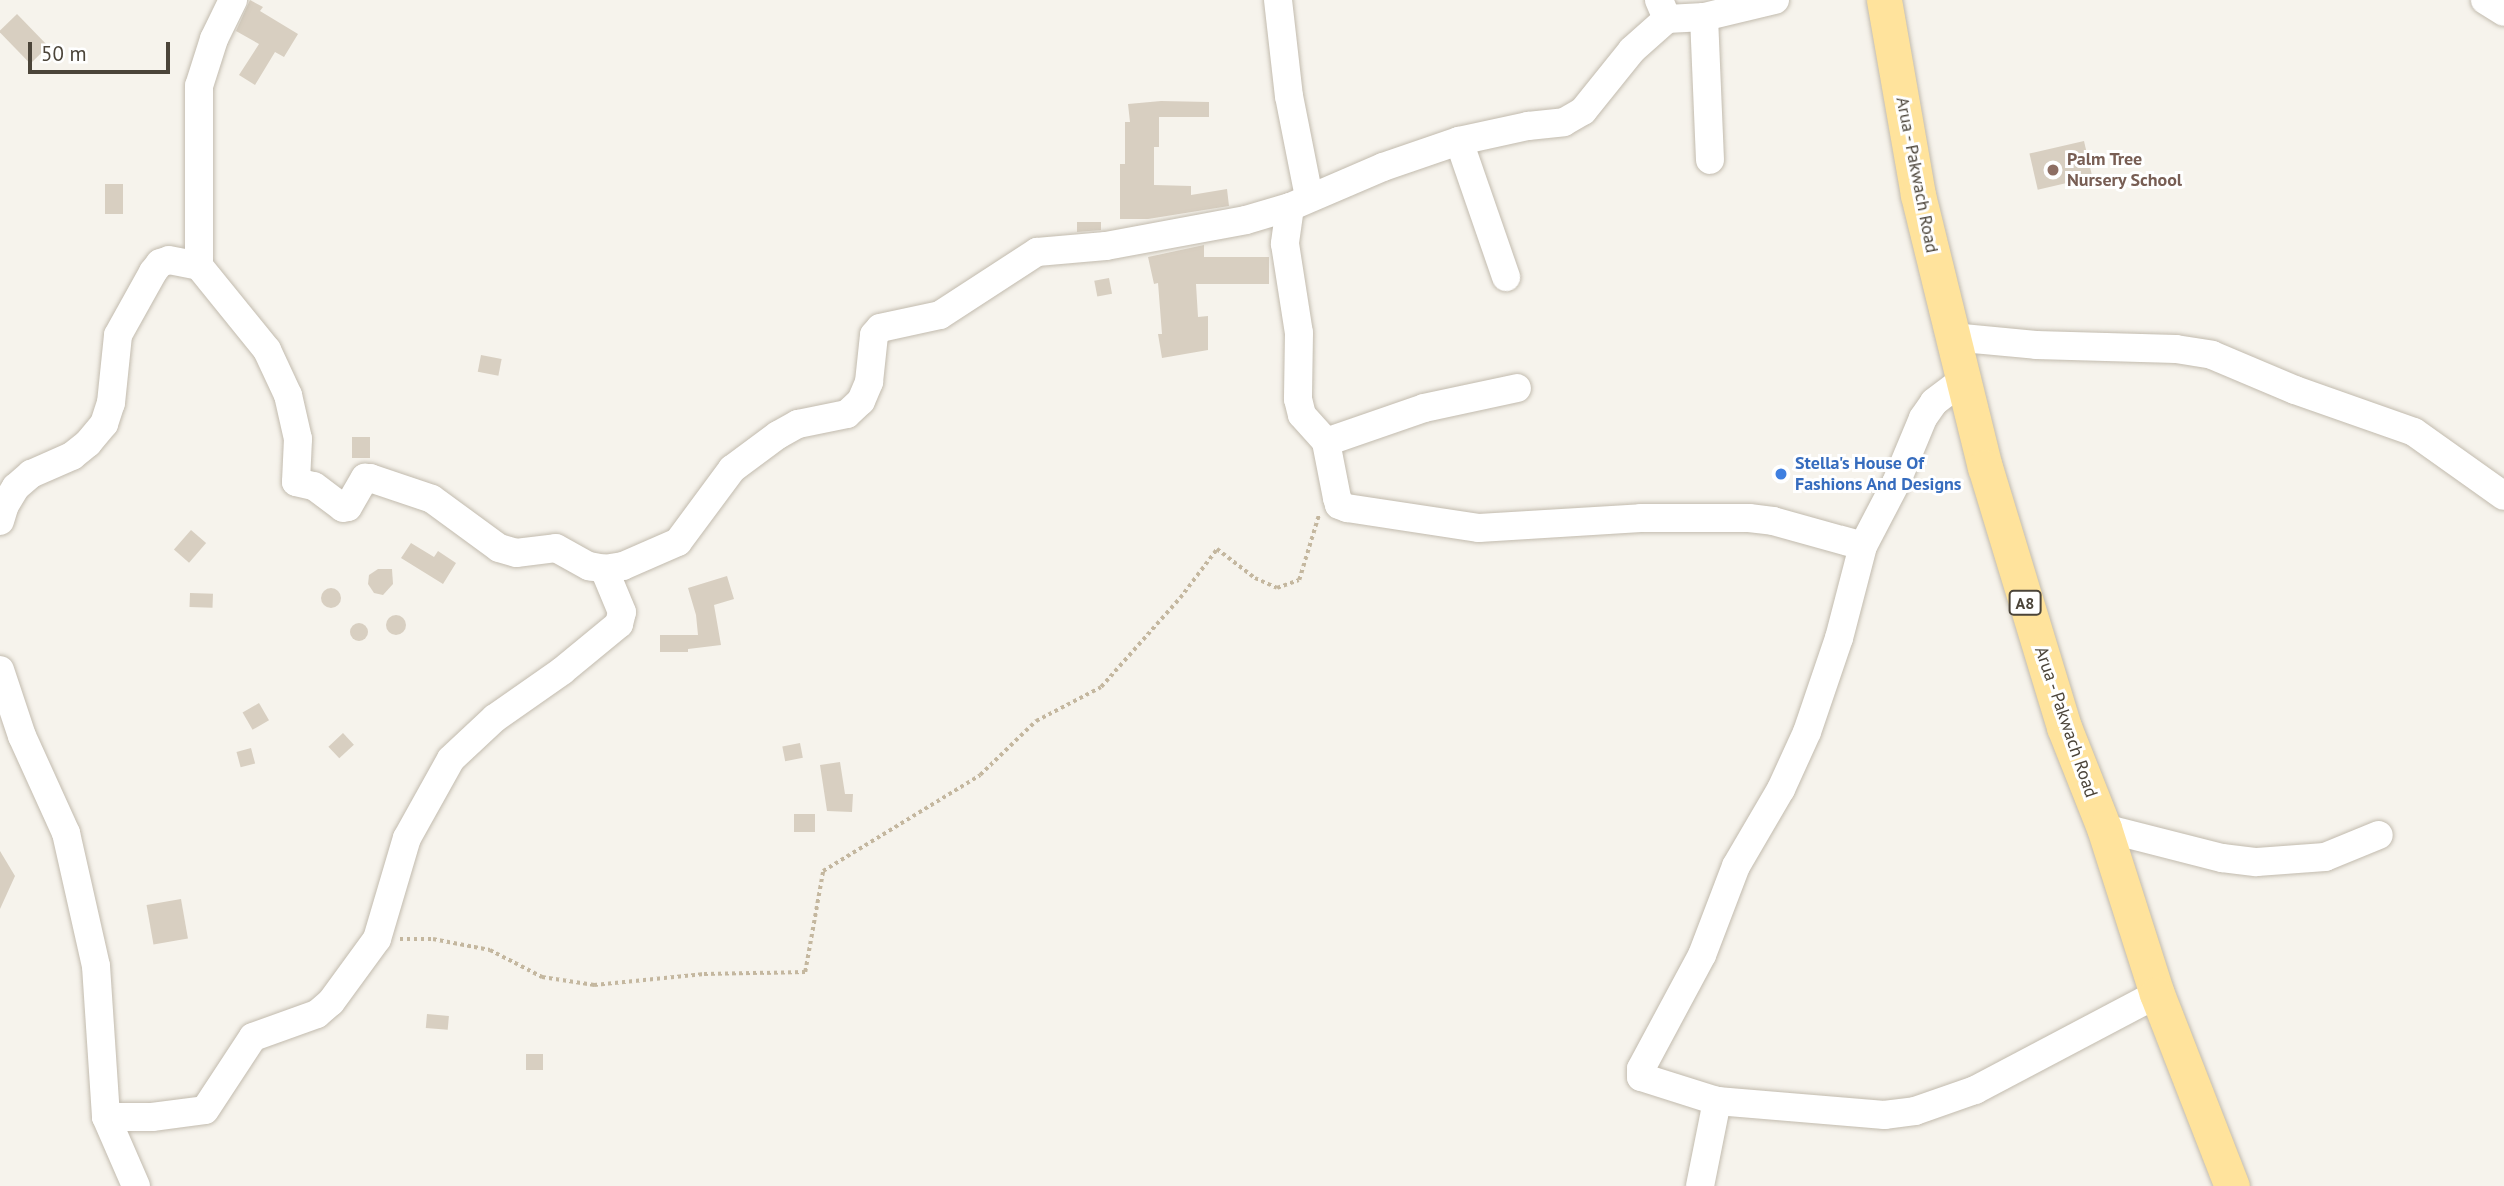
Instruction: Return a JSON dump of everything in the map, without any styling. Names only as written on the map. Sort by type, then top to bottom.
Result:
[{"type":"main road","name":"Arua - Pakwach Road","points":[[1884,0],[1918,195],[1962,381],[2056,702],[2104,828],[2157,994],[2232,1186]]},
{"type":"street","points":[[233,0],[215,39],[199,86],[199,266],[267,350],[288,395],[298,439],[296,482],[314,486],[343,508],[348,507],[365,478],[370,478],[432,499],[469,528],[507,552],[556,548],[589,566],[604,569],[623,566],[678,542],[732,469],[778,435],[798,424],[847,414],[861,401],[869,382],[874,335],[880,328],[940,315],[1037,253],[1107,246],[1246,220],[1459,141],[1564,122],[1583,111],[1663,9],[1704,17],[1775,0]]},
{"type":"street","points":[[1278,0],[1300,202],[1285,244],[1299,333],[1298,399],[1302,415],[1326,442],[1339,505],[1479,528],[1641,518],[1749,517],[1863,546]]},
{"type":"street","points":[[2485,0],[2504,12]]},
{"type":"street","points":[[1704,17],[1710,160]]},
{"type":"street","points":[[1459,141],[1506,276]]},
{"type":"street","points":[[0,521],[5,505],[16,487],[31,474],[72,456],[88,443],[104,424],[111,403],[118,335],[160,263],[169,260],[199,266]]},
{"type":"street","points":[[1952,337],[2036,345],[2194,351],[2212,355],[2295,390],[2414,432],[2504,496]]},
{"type":"street","points":[[1962,381],[1934,402],[1923,418],[1896,484],[1863,546],[1839,638],[1807,732],[1781,789],[1736,866],[1702,955],[1641,1069],[1641,1077],[1717,1101],[1884,1115],[1914,1111],[1975,1090],[2157,994]]},
{"type":"street","points":[[1326,442],[1424,408],[1517,388]]},
{"type":"street","points":[[106,1116],[152,1116],[205,1110],[248,1041],[317,1014],[331,1002],[377,939],[407,838],[451,759],[495,718],[562,671],[619,624],[622,612],[604,569]]},
{"type":"street","points":[[0,670],[22,736],[66,833],[96,967],[106,1116],[136,1186]]},
{"type":"street","points":[[2104,828],[2222,858],[2257,862],[2325,857],[2379,835]]},
{"type":"street","points":[[1700,1186],[1717,1101]]},
{"type":"path","points":[[377,939],[433,939],[490,950],[542,977],[594,985],[704,974],[805,972],[823,871],[980,775],[1036,721],[1101,687],[1180,598],[1217,549],[1255,578],[1278,588],[1299,580],[1322,509],[1336,498]]},
{"type":"building","points":[[250,0],[263,7],[260,11],[298,34],[284,57],[275,52],[255,85],[239,75],[259,44],[236,31]]},
{"type":"building","points":[[17,14],[48,46],[30,64],[0,32]]},
{"type":"building","points":[[1161,101],[1209,102],[1209,117],[1159,117],[1159,147],[1154,147],[1154,185],[1191,186],[1191,195],[1227,189],[1229,206],[1148,219],[1120,219],[1120,164],[1125,164],[1125,122],[1130,122],[1128,104]]},
{"type":"building","points":[[2084,141],[2092,177],[2038,190],[2029,154]]},
{"type":"building","points":[[105,184],[123,184],[123,214],[105,214]]},
{"type":"building","points":[[1077,222],[1101,222],[1101,230],[1077,232]]},
{"type":"building","points":[[1204,245],[1204,257],[1269,257],[1269,284],[1196,284],[1198,317],[1208,316],[1208,350],[1162,358],[1158,334],[1162,334],[1158,283],[1154,284],[1148,257]]},
{"type":"building","points":[[1109,278],[1112,294],[1097,297],[1094,281]]},
{"type":"building","points":[[481,355],[502,359],[498,376],[478,372]]},
{"type":"building","points":[[352,437],[370,437],[370,458],[352,458]]},
{"type":"building","points":[[191,530],[206,543],[189,563],[174,550]]},
{"type":"building","points":[[411,543],[434,557],[438,551],[456,563],[443,584],[401,558]]},
{"type":"building","points":[[378,569],[392,569],[393,584],[383,595],[374,593],[368,584],[369,575]]},
{"type":"building","points":[[727,576],[734,599],[714,605],[721,645],[688,649],[688,652],[660,652],[660,635],[698,635],[696,615],[688,588]]},
{"type":"building","points":[[331,588],[338,591],[341,598],[338,605],[331,608],[324,605],[321,598],[324,591]]},
{"type":"building","points":[[190,593],[213,594],[212,608],[190,607]]},
{"type":"building","points":[[396,615],[403,618],[406,625],[403,632],[396,635],[389,632],[386,625],[389,618]]},
{"type":"building","points":[[359,623],[365,626],[368,632],[365,638],[359,641],[353,638],[350,632],[353,626]]},
{"type":"building","points":[[259,703],[269,720],[253,730],[243,712]]},
{"type":"building","points":[[343,733],[354,745],[339,758],[328,747]]},
{"type":"building","points":[[800,743],[803,758],[785,761],[782,746]]},
{"type":"building","points":[[251,748],[255,763],[241,767],[237,752]]},
{"type":"building","points":[[840,762],[845,794],[853,794],[852,812],[827,811],[820,765]]},
{"type":"building","points":[[794,814],[815,814],[815,832],[794,832]]},
{"type":"building","points":[[0,851],[15,876],[0,909]]},
{"type":"building","points":[[181,899],[188,938],[153,944],[147,905]]},
{"type":"building","points":[[427,1014],[449,1016],[448,1030],[426,1028]]},
{"type":"building","points":[[526,1054],[543,1054],[543,1070],[526,1070]]},
{"type":"place","name":"Palm Tree Nursery School","points":[[2053,170]]},
{"type":"place","name":"Stella's House Of Fashions And Designs","points":[[1781,474]]}]
